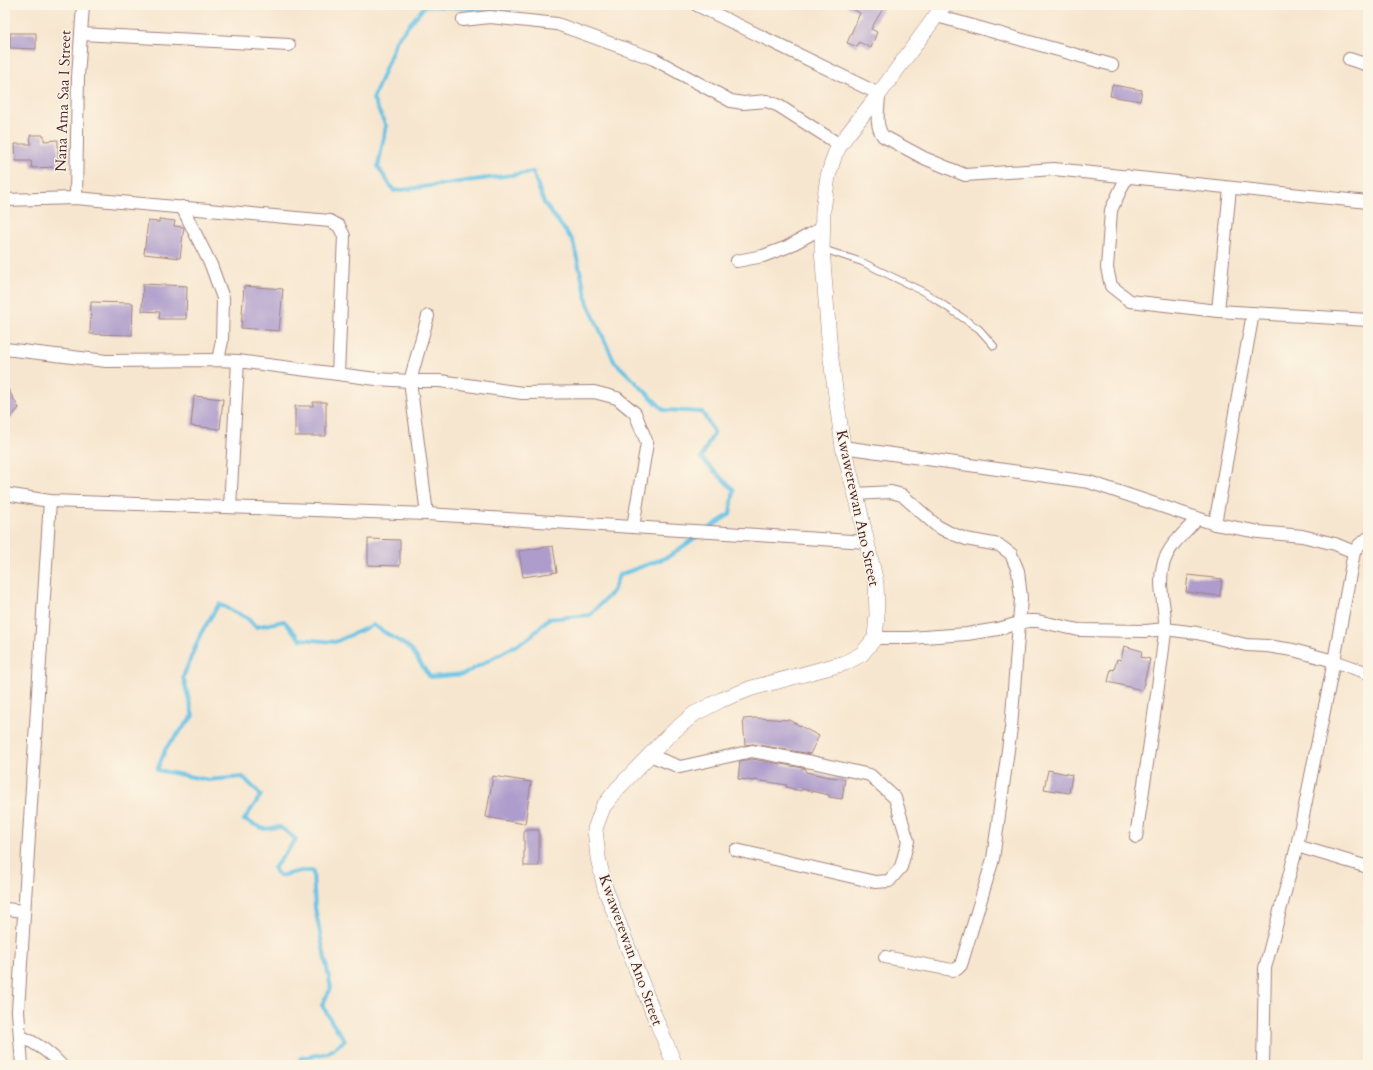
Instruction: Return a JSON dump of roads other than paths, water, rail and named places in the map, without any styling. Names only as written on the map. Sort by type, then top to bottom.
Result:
[{"type":"street","name":"Nana Ama Saa I Street","points":[[76,198],[78,77],[83,5]]},
{"type":"street","points":[[697,5],[879,94],[878,124],[879,131],[883,136],[924,158],[965,175],[1054,169],[1368,202]]},
{"type":"street","points":[[940,10],[1112,66]]},
{"type":"street","name":"Kwawerewan Ano Street","points":[[675,1065],[605,888],[598,858],[595,829],[603,807],[618,788],[668,736],[694,714],[721,700],[752,688],[845,663],[862,654],[875,638],[877,615],[876,583],[856,494],[843,448],[830,352],[822,249],[823,210],[828,176],[835,154],[840,145],[940,10]]},
{"type":"street","points":[[463,20],[490,17],[557,24],[654,59],[731,101],[743,103],[767,101],[779,106],[840,145]]},
{"type":"street","points":[[81,34],[289,45]]},
{"type":"street","points":[[1350,59],[1368,65]]},
{"type":"street","points":[[1126,176],[1111,210],[1107,268],[1111,286],[1130,301],[1218,312],[1368,320]]},
{"type":"street","points":[[1218,312],[1230,188]]},
{"type":"street","points":[[5,200],[76,198],[330,221],[339,226],[344,236],[338,374]]},
{"type":"street","points":[[182,207],[211,265],[223,298],[222,341],[218,360]]},
{"type":"street","points":[[737,261],[763,256],[787,247],[822,228]]},
{"type":"street","points":[[1215,524],[1253,313]]},
{"type":"street","points":[[427,514],[410,382],[428,316]]},
{"type":"street","points":[[5,349],[106,361],[238,361],[376,379],[410,382],[440,381],[522,393],[594,392],[617,398],[635,413],[647,443],[633,527]]},
{"type":"street","points":[[230,507],[238,361]]},
{"type":"street","points":[[843,448],[1090,482],[1215,524],[1259,532],[1302,536],[1335,544],[1354,552]]},
{"type":"street","points":[[856,494],[891,492],[902,495],[942,529],[966,539],[999,545],[1010,554],[1018,571],[1021,598],[1011,728],[993,860],[961,965],[957,969],[952,970],[885,957]]},
{"type":"street","points":[[5,494],[50,501],[427,514],[867,542]]},
{"type":"street","points":[[22,1065],[18,1011],[50,501]]},
{"type":"street","points":[[1136,837],[1154,718],[1165,629],[1161,581],[1163,565],[1170,549],[1197,519]]},
{"type":"street","points":[[1263,1065],[1266,968],[1297,846],[1354,552],[1359,545],[1368,538]]},
{"type":"street","points":[[875,638],[910,638],[967,634],[998,630],[1019,623],[1037,621],[1079,630],[1146,631],[1165,629],[1197,633],[1246,645],[1267,646],[1293,650],[1334,661],[1368,674]]},
{"type":"street","points":[[649,755],[680,767],[752,751],[870,775],[895,798],[908,841],[902,867],[889,881],[875,882],[736,850]]},
{"type":"street","points":[[1297,846],[1368,867]]},
{"type":"street","points":[[5,909],[24,911]]},
{"type":"street","points":[[20,1036],[36,1043],[53,1055],[61,1065]]},
{"type":"lane","points":[[822,249],[862,262],[926,293],[979,329],[994,346]]},
{"type":"waterway","points":[[541,5],[503,10],[425,6],[397,39],[373,99],[386,126],[378,167],[394,191],[533,172],[544,203],[573,241],[588,304],[614,361],[664,410],[702,412],[714,432],[701,458],[734,490],[730,514],[708,529]]},
{"type":"waterway","points":[[297,1065],[301,1058],[328,1053],[345,1040],[333,1024],[322,1005],[331,988],[315,908],[313,871],[301,871],[279,876],[274,868],[296,839],[280,827],[264,829],[244,820],[261,795],[243,777],[208,780],[157,770],[166,748],[193,716],[183,677],[201,633],[219,604],[247,618],[256,627],[284,621],[300,639],[335,642],[373,625],[410,648],[430,677],[464,674],[529,638],[548,619],[590,615],[613,591],[619,575],[668,557],[699,535]]}]
